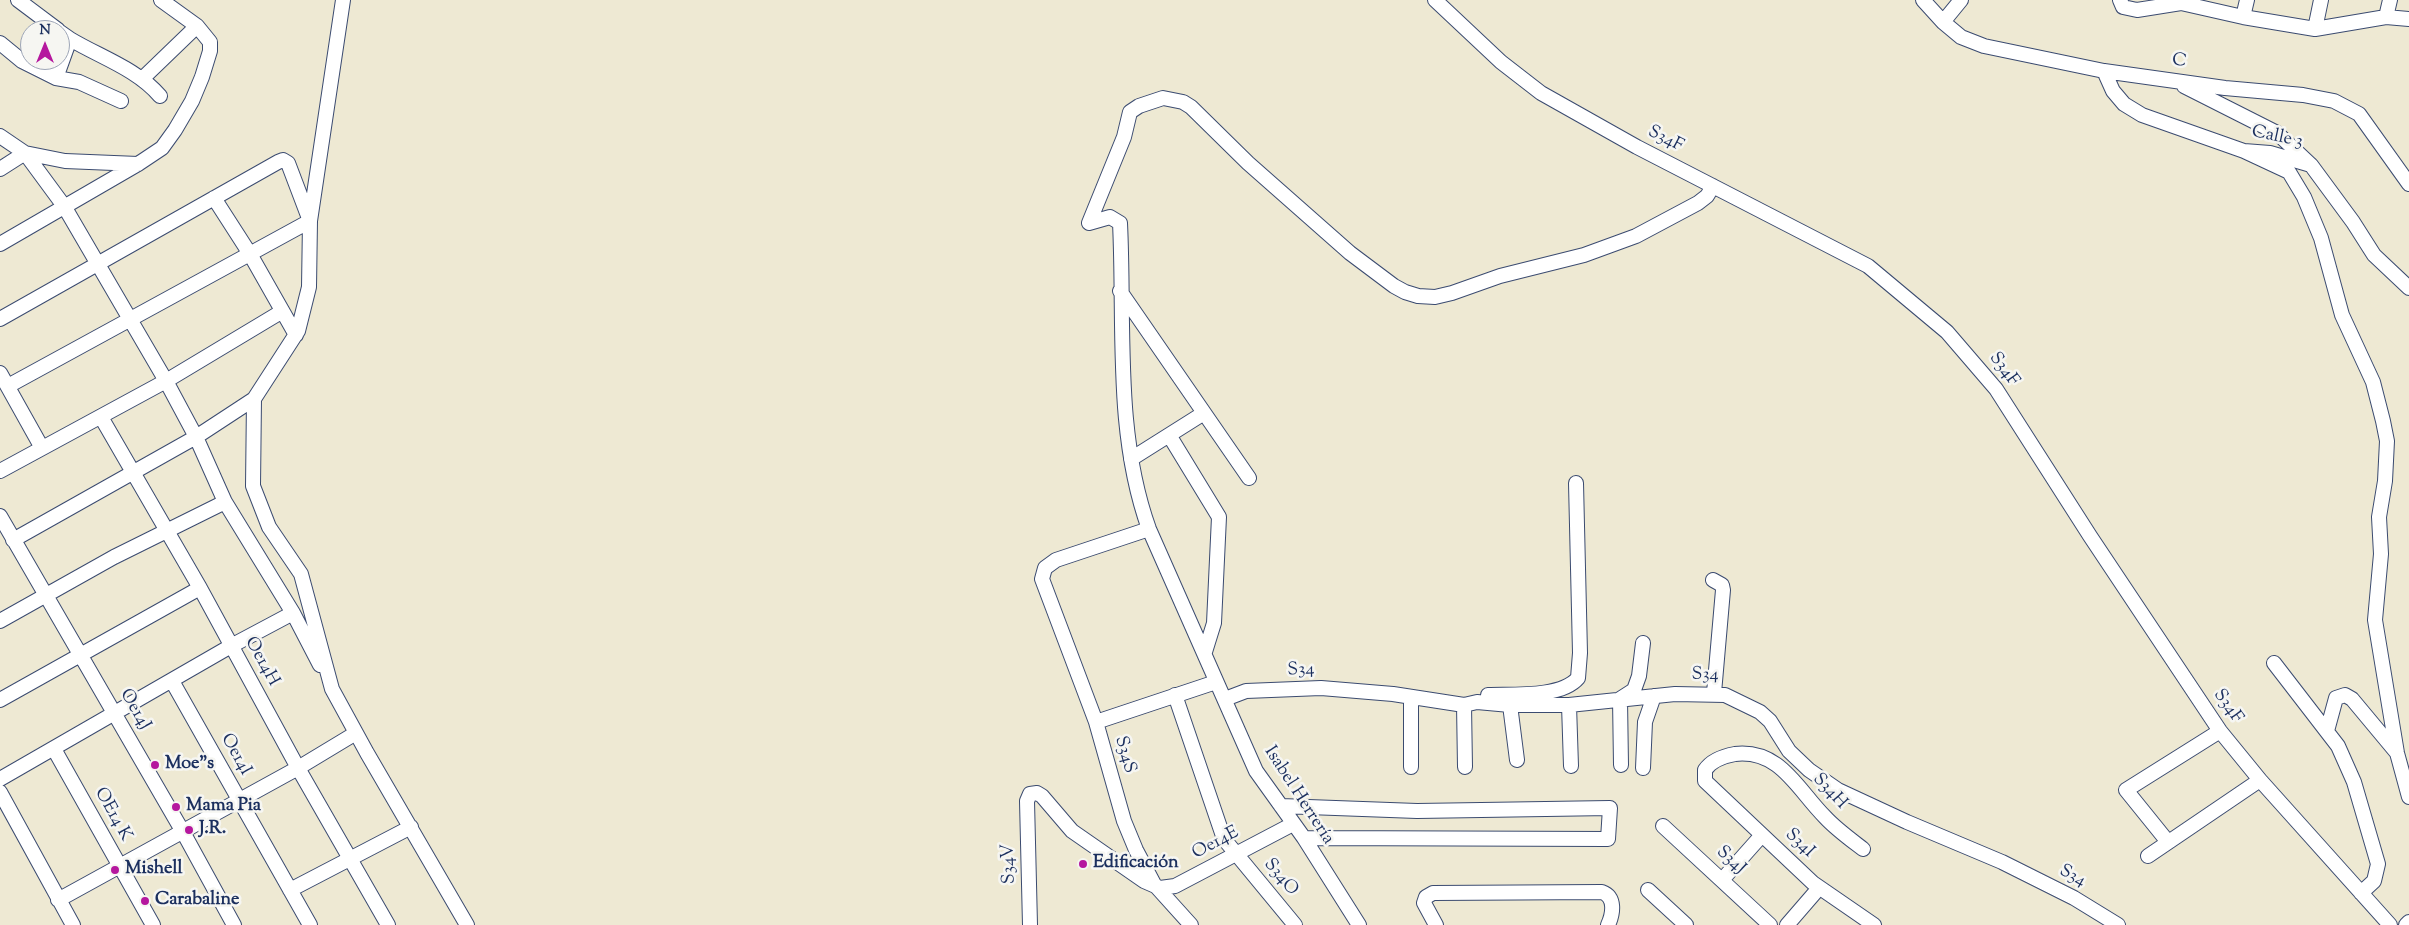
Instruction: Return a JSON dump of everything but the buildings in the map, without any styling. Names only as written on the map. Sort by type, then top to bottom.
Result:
[{"type":"street","points":[[18,0],[44,20]]},
{"type":"street","points":[[0,244],[138,164],[162,148],[185,113],[198,85],[210,51],[210,42],[197,26],[161,0]]},
{"type":"street","points":[[13,540],[196,437],[254,399],[296,335],[309,287],[310,220],[343,0]]},
{"type":"street","name":"S34F","points":[[1435,0],[1502,62],[1541,93],[1637,147],[1868,266],[1922,310],[1953,339],[1996,389],[2095,544],[2220,731],[2260,780],[2390,925]]},
{"type":"street","name":"C","points":[[1923,0],[1943,22],[1961,37],[1984,46],[2104,71],[2174,81],[2303,95],[2334,101],[2359,114],[2409,184]]},
{"type":"street","points":[[1943,22],[1960,0]]},
{"type":"street","points":[[2120,0],[2123,6],[2131,10],[2169,2],[2190,4],[2243,17],[2316,29],[2386,17],[2409,19]]},
{"type":"street","points":[[2243,17],[2246,0]]},
{"type":"street","points":[[2316,29],[2322,0]]},
{"type":"street","points":[[2386,17],[2390,0]]},
{"type":"street","points":[[142,79],[197,26]]},
{"type":"street","points":[[70,38],[142,79],[160,96]]},
{"type":"street","points":[[0,43],[22,61],[56,78],[79,82],[121,101]]},
{"type":"street","points":[[56,78],[57,70]]},
{"type":"street","name":"Calle 3","points":[[2104,71],[2113,91],[2124,104],[2142,115],[2244,150],[2270,153],[2311,165],[2353,222],[2374,255],[2409,288]]},
{"type":"street","points":[[2174,81],[2277,132],[2311,165]]},
{"type":"street","name":"Isabel Herrería","points":[[1359,925],[1304,838],[1256,771],[1138,500],[1131,459],[1123,374],[1120,223],[1110,217],[1089,222],[1124,137],[1130,112],[1152,100],[1171,99],[1191,108],[1248,163],[1350,252],[1394,286],[1418,296],[1435,297],[1452,293],[1500,276],[1556,264],[1605,248],[1636,236],[1698,203],[1707,196],[1713,186]]},
{"type":"street","points":[[0,136],[24,153],[64,206],[166,381],[196,437],[225,502],[293,613],[356,733],[467,925]]},
{"type":"street","points":[[2244,150],[2254,157],[2290,172],[2304,198],[2321,238],[2342,315],[2374,382],[2384,421],[2388,441],[2385,481],[2379,517],[2381,554],[2375,620],[2378,652],[2397,754],[2409,796]]},
{"type":"street","points":[[0,169],[24,153],[65,162],[138,164]]},
{"type":"street","points":[[0,319],[96,262],[283,160],[288,163],[310,220]]},
{"type":"street","points":[[214,198],[250,254],[281,312],[296,335]]},
{"type":"street","points":[[8,386],[310,220]]},
{"type":"street","points":[[1120,291],[1248,478]]},
{"type":"street","points":[[0,471],[166,381],[281,312]]},
{"type":"street","points":[[0,373],[42,448]]},
{"type":"street","points":[[254,399],[253,486],[269,527],[301,574],[332,689]]},
{"type":"street","points":[[1131,459],[1204,413]]},
{"type":"street","name":"Oe14H","points":[[101,417],[200,588],[298,768],[388,925]]},
{"type":"street","points":[[1169,435],[1219,517],[1214,623],[1205,652]]},
{"type":"street","points":[[1465,767],[1471,703],[1482,695],[1517,696],[1551,690],[1569,685],[1578,678],[1580,634],[1576,483]]},
{"type":"street","points":[[0,621],[167,530],[225,502]]},
{"type":"street","name":"Oe14J","points":[[0,516],[183,832],[234,925]]},
{"type":"street","name":"S34S","points":[[1149,529],[1056,560],[1045,568],[1043,582],[1096,722],[1124,821],[1136,850],[1154,884],[1191,925]]},
{"type":"street","points":[[1713,580],[1720,583],[1723,590],[1714,693]]},
{"type":"street","points":[[0,700],[200,588]]},
{"type":"street","points":[[0,779],[114,712],[293,613]]},
{"type":"street","points":[[1621,765],[1620,698],[1634,690],[1639,676],[1643,643]]},
{"type":"street","points":[[2274,664],[2327,731],[2342,754],[2354,782],[2378,860],[2376,878],[2361,893]]},
{"type":"street","name":"Oe14I","points":[[172,681],[308,922]]},
{"type":"street","points":[[1096,722],[1216,682]]},
{"type":"street","name":"S34","points":[[1225,699],[1246,691],[1321,688],[1471,703],[1510,705],[1569,705],[1620,698],[1714,693],[1734,698],[1760,712],[1770,720],[1789,751],[1809,770],[1838,790],[1907,822],[2002,862],[2074,898],[2118,925]]},
{"type":"street","name":"S34O","points":[[1175,695],[1224,839],[1295,925]]},
{"type":"street","points":[[2327,731],[2336,698],[2345,695],[2352,699],[2397,754]]},
{"type":"street","points":[[1643,768],[1645,722],[1654,696]]},
{"type":"street","points":[[1411,697],[1411,767]]},
{"type":"street","points":[[1510,705],[1517,760]]},
{"type":"street","points":[[1569,705],[1571,766]]},
{"type":"street","points":[[2168,842],[2126,790],[2220,731]]},
{"type":"street","points":[[58,900],[298,768],[356,733]]},
{"type":"street","name":"OE14 K","points":[[54,749],[153,925]]},
{"type":"street","name":"S34I","points":[[1770,759],[1759,755],[1728,756],[1707,767],[1704,773],[1705,781],[1819,888],[1874,925]]},
{"type":"street","name":"S34H","points":[[1770,759],[1783,770],[1824,817],[1863,849]]},
{"type":"street","points":[[2148,856],[2260,780]]},
{"type":"street","points":[[0,792],[73,925]]},
{"type":"street","name":"S34V","points":[[1030,925],[1027,801],[1030,794],[1037,793],[1042,796],[1072,831],[1144,881],[1154,884]]},
{"type":"street","points":[[1281,806],[1417,810],[1610,808],[1608,839],[1304,838]]},
{"type":"street","name":"Oe14E","points":[[1154,884],[1167,888],[1176,886],[1293,824]]},
{"type":"street","name":"S34J","points":[[1663,826],[1770,925]]},
{"type":"street","points":[[290,890],[411,828]]},
{"type":"street","points":[[1722,880],[1762,835]]},
{"type":"street","points":[[1787,925],[1819,888]]},
{"type":"street","points":[[1648,890],[1686,925]]},
{"type":"street","points":[[1436,925],[1424,903],[1426,896],[1430,893],[1602,892],[1610,898],[1612,905],[1608,925]]},
{"type":"street","points":[[293,925],[308,922]]},
{"type":"place","name":"Moe\"s","points":[[155,765]]},
{"type":"place","name":"Mama Pia","points":[[176,807]]},
{"type":"place","name":"J.R.","points":[[189,830]]},
{"type":"place","name":"Edificación","points":[[1083,864]]},
{"type":"place","name":"Mishell","points":[[115,870]]},
{"type":"place","name":"Carabaline","points":[[145,901]]}]
